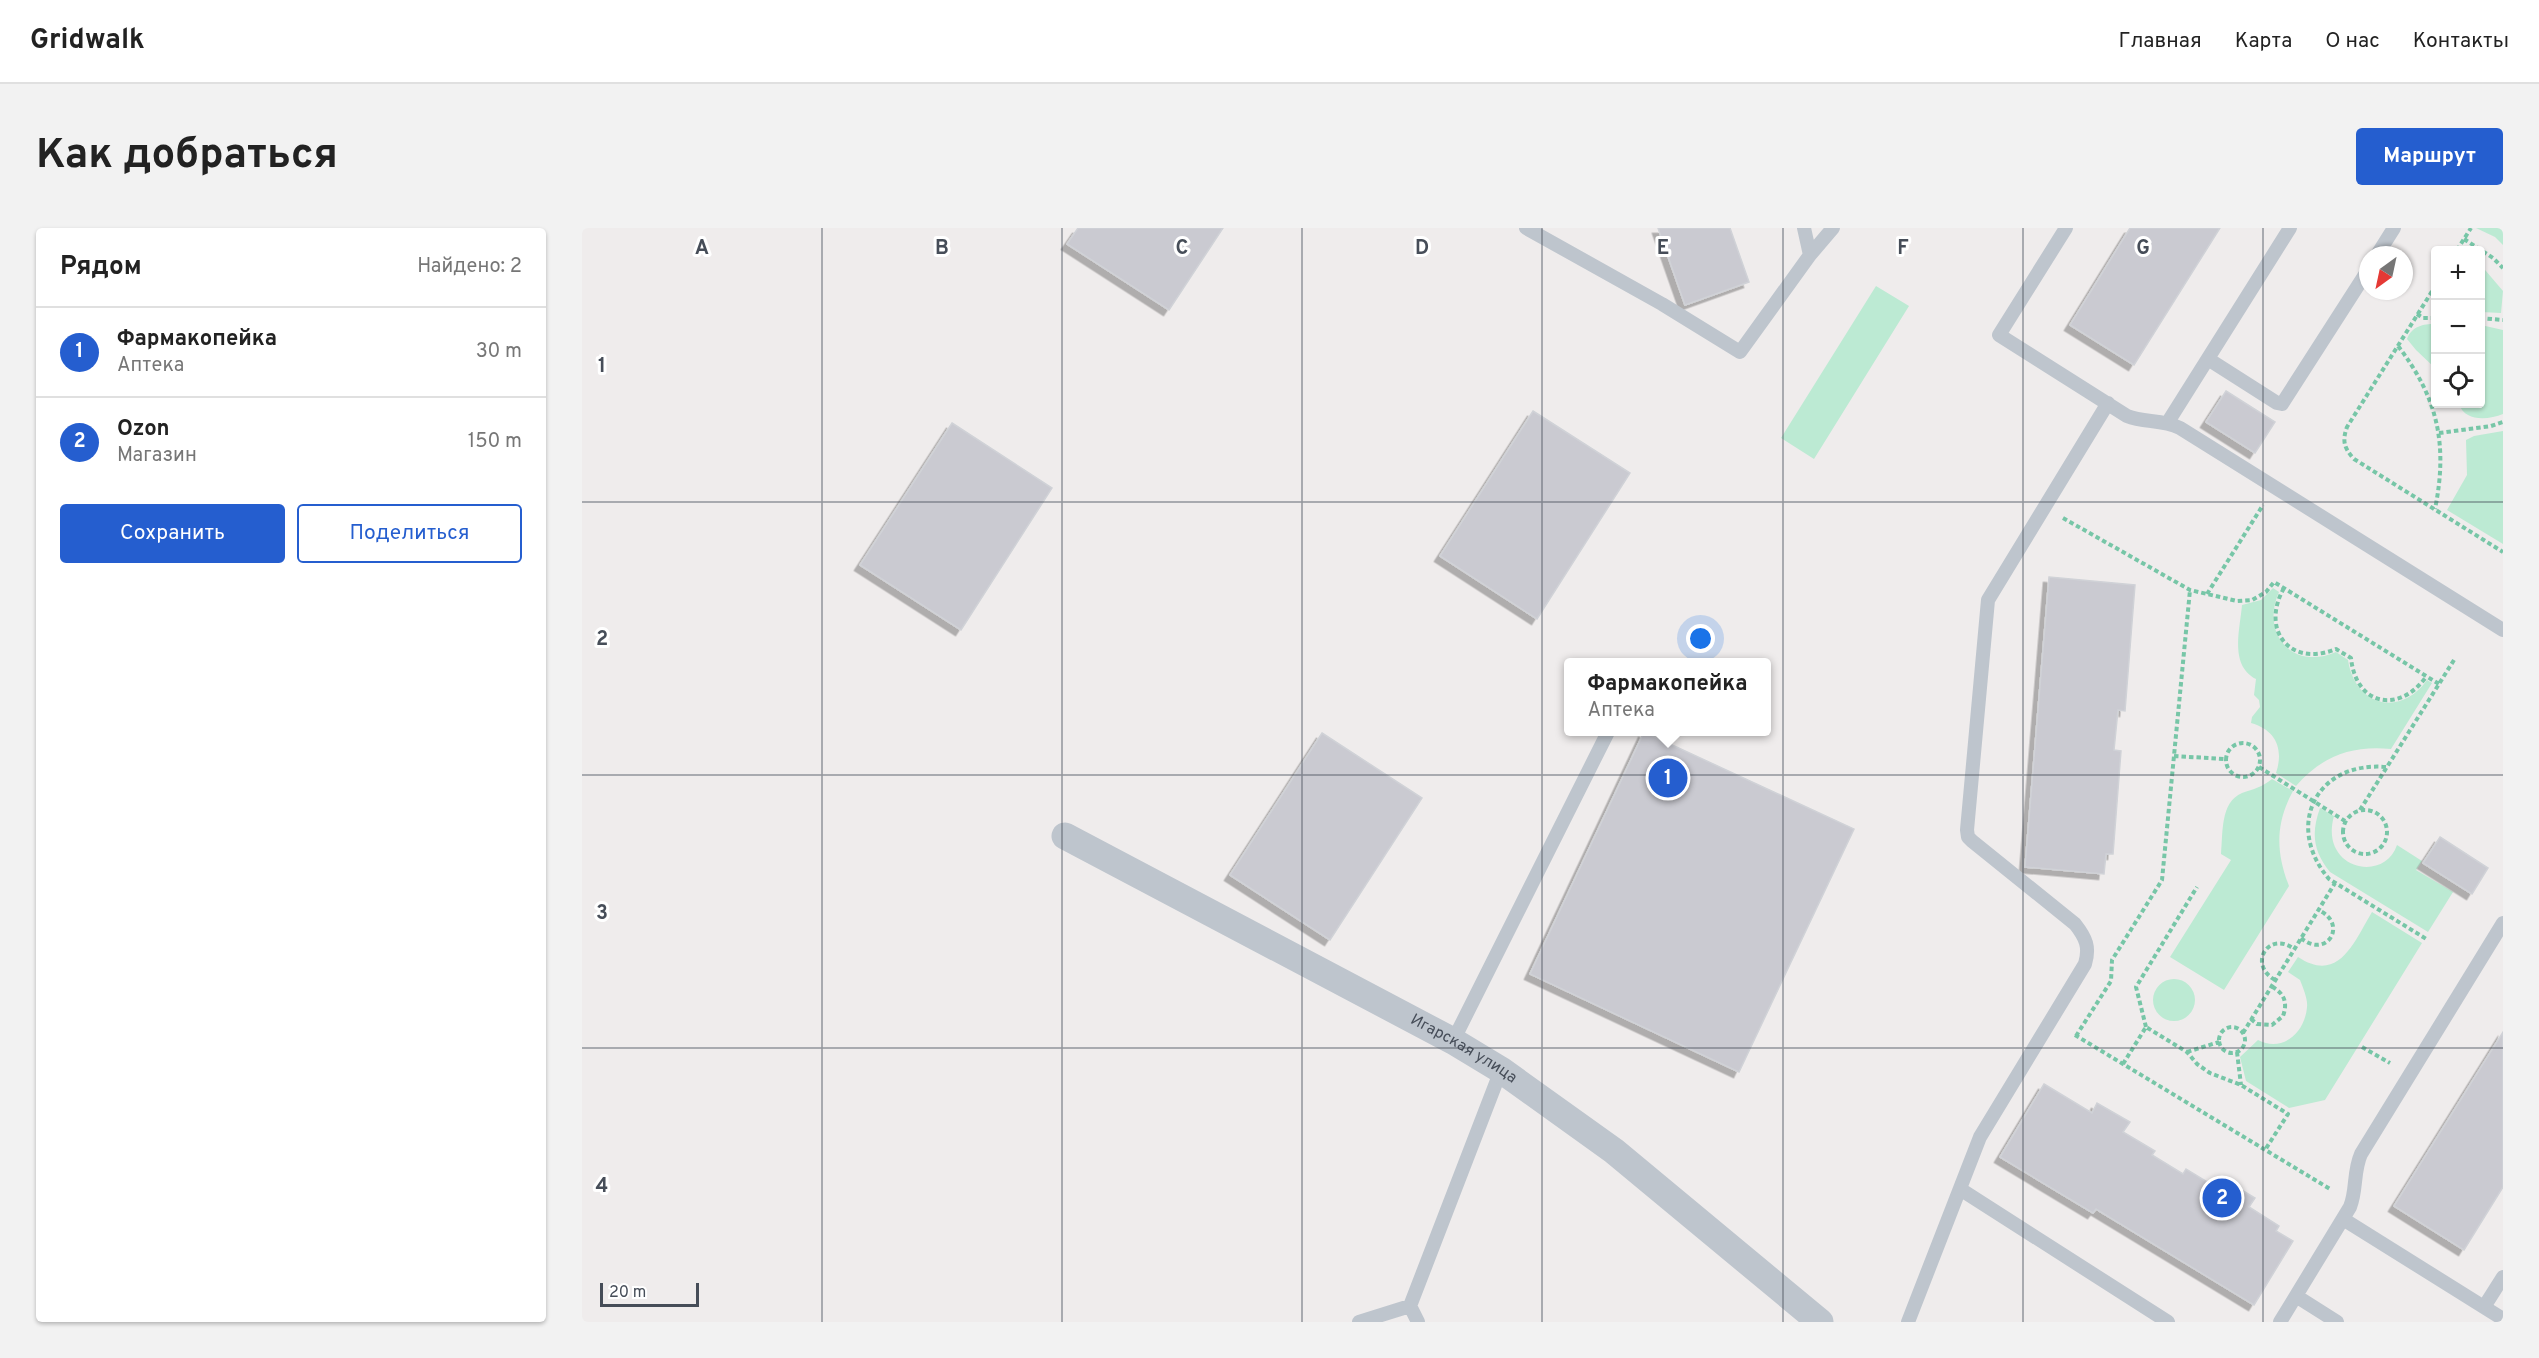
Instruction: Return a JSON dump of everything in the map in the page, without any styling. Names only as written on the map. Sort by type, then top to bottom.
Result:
[{"type":"street","name":"Игарская улица","points":[[1065,836],[1453,1041],[1501,1070],[1614,1151],[1821,1322]]},
{"type":"lane","points":[[1526,228],[1662,304],[1740,352],[1810,255],[1833,228]]},
{"type":"lane","points":[[1804,228],[1810,255]]},
{"type":"lane","points":[[2066,228],[1999,335],[2135,419],[2168,422],[2503,630]]},
{"type":"lane","points":[[2168,422],[2290,228]]},
{"type":"lane","points":[[2383,246],[2394,228]]},
{"type":"lane","points":[[2208,359],[2282,404],[2359,284]]},
{"type":"lane","points":[[1908,1322],[1980,1137],[2085,964],[2088,953],[2086,939],[2075,924],[1972,841],[1968,837],[1967,830],[1988,600],[2108,403]]},
{"type":"lane","points":[[1453,1041],[1606,736]]},
{"type":"lane","points":[[2280,1322],[2343,1219],[2353,1198],[2356,1166],[2361,1154],[2503,923]]},
{"type":"lane","points":[[1418,1322],[1410,1306],[1501,1070]]},
{"type":"lane","points":[[1960,1189],[2168,1322]]},
{"type":"lane","points":[[2343,1219],[2503,1319]]},
{"type":"lane","points":[[2484,1307],[2503,1277]]},
{"type":"lane","points":[[2296,1296],[2337,1322]]},
{"type":"lane","points":[[1359,1322],[1410,1306]]},
{"type":"path","points":[[2460,246],[2471,228]]},
{"type":"path","points":[[2464,239],[2493,258],[2503,268]]},
{"type":"path","points":[[2431,293],[2347,427],[2343,438],[2345,450],[2354,459],[2503,552]]},
{"type":"path","points":[[2417,315],[2431,318]]},
{"type":"path","points":[[2485,318],[2503,320]]},
{"type":"path","points":[[2397,346],[2425,386],[2439,433],[2442,459],[2435,509]]},
{"type":"path","points":[[2439,433],[2491,426],[2503,422]]},
{"type":"path","points":[[2207,594],[2274,487]]},
{"type":"path","points":[[2044,507],[2190,590],[2237,602],[2252,600],[2266,592],[2274,582],[2439,684]]},
{"type":"path","points":[[2284,588],[2276,605],[2275,617],[2277,629],[2291,648],[2313,656],[2336,650],[2351,658],[2352,673],[2359,685],[2369,694],[2381,699],[2394,700],[2406,697],[2417,690],[2426,677]]},
{"type":"path","points":[[2076,1036],[2111,981],[2112,960],[2162,880],[2190,590]]},
{"type":"path","points":[[2360,810],[2454,660]]},
{"type":"path","points":[[2244,742],[2253,745],[2259,752],[2261,761],[2259,767],[2251,776],[2233,775],[2227,768],[2225,759],[2228,750],[2235,744],[2244,742]]},
{"type":"path","points":[[2174,756],[2225,759]]},
{"type":"path","points":[[2386,767],[2370,766],[2353,769],[2337,776],[2325,787],[2315,802],[2309,818],[2308,834],[2311,851],[2318,866],[2335,883],[2428,940]]},
{"type":"path","points":[[2259,767],[2345,821]]},
{"type":"path","points":[[2360,810],[2372,810],[2380,815],[2386,824],[2388,834],[2385,843],[2378,851],[2358,854],[2350,849],[2344,840],[2345,821],[2352,813],[2360,810]]},
{"type":"path","points":[[2243,1033],[2335,883]]},
{"type":"path","points":[[2197,887],[2136,987],[2146,1027],[2187,1052],[2197,1064],[2210,1073],[2241,1085],[2288,1114],[2265,1150]]},
{"type":"path","points":[[2301,939],[2317,946],[2326,943],[2332,936],[2334,928],[2332,920],[2318,910]]},
{"type":"path","points":[[2275,980],[2267,976],[2262,969],[2261,959],[2265,951],[2271,945],[2279,943],[2288,944],[2294,949]]},
{"type":"path","points":[[2251,1019],[2257,1024],[2272,1025],[2283,1016],[2285,1001],[2283,995],[2271,986]]},
{"type":"path","points":[[2051,1021],[2331,1190]]},
{"type":"path","points":[[2235,1026],[2243,1033],[2245,1039],[2243,1047],[2236,1052],[2228,1053],[2221,1048],[2220,1032],[2227,1027],[2235,1026]]},
{"type":"path","points":[[2123,1064],[2146,1027]]},
{"type":"path","points":[[2187,1052],[2219,1042]]},
{"type":"path","points":[[2362,1047],[2410,1076]]},
{"type":"path","points":[[2236,1052],[2241,1085]]},
{"type":"green space","points":[[2476,228],[2503,228],[2503,245],[2495,237]]},
{"type":"green space","points":[[2485,270],[2503,291],[2501,313],[2485,312]]},
{"type":"green space","points":[[1876,286],[1909,306],[1814,459],[1781,438]]},
{"type":"green space","points":[[2431,324],[2431,364],[2407,339],[2412,331]]},
{"type":"green space","points":[[2485,326],[2503,330],[2503,414],[2491,418],[2478,418],[2461,408],[2485,408]]},
{"type":"green space","points":[[2503,431],[2503,544],[2447,510],[2467,475],[2466,440],[2474,436]]},
{"type":"green space","points":[[2273,588],[2279,592],[2274,607],[2274,622],[2277,634],[2284,645],[2306,657],[2320,657],[2336,652],[2348,660],[2352,676],[2369,697],[2380,702],[2392,702],[2404,699],[2416,692],[2427,680],[2432,683],[2391,749],[2363,749],[2339,755],[2316,767],[2296,786],[2276,773],[2279,756],[2276,742],[2267,730],[2251,723],[2252,717],[2260,707],[2259,700],[2254,695],[2256,679],[2242,665],[2238,646],[2242,605],[2261,600]]},
{"type":"green space","points":[[2272,779],[2293,791],[2283,815],[2279,838],[2282,862],[2289,886],[2224,990],[2170,957],[2231,860],[2221,854],[2224,819],[2230,804],[2235,797]]},
{"type":"green space","points":[[2320,808],[2334,816],[2332,834],[2336,848],[2344,859],[2355,865],[2367,867],[2380,864],[2390,857],[2397,845],[2422,861],[2416,870],[2453,892],[2428,932],[2330,872],[2320,857],[2315,841],[2315,826]]},
{"type":"green space","points":[[2372,912],[2422,943],[2325,1100],[2289,1108],[2246,1081],[2240,1057],[2258,1040],[2276,1044],[2291,1038],[2297,1032],[2305,1016],[2307,1001],[2300,980],[2288,972],[2298,957],[2312,964],[2324,966],[2335,963],[2351,947]]},
{"type":"green space","points":[[2174,979],[2189,985],[2195,1000],[2189,1015],[2174,1021],[2159,1015],[2153,1000],[2159,985]]},
{"type":"building","points":[[1078,228],[1223,228],[1169,310],[1067,244]]},
{"type":"building","points":[[1658,228],[1730,228],[1749,282],[1685,305]]},
{"type":"building","points":[[2130,228],[2220,228],[2134,365],[2070,325]]},
{"type":"building","points":[[2226,391],[2275,422],[2255,453],[2206,422]]},
{"type":"building","points":[[1533,411],[1630,473],[1537,619],[1440,556]]},
{"type":"building","points":[[952,423],[1052,488],[961,630],[860,565]]},
{"type":"building","points":[[2049,577],[2135,585],[2125,711],[2118,710],[2114,750],[2121,751],[2113,854],[2106,854],[2104,874],[2025,867]]},
{"type":"building","points":[[1322,733],[1422,798],[1330,940],[1230,875]]},
{"type":"building","points":[[1642,736],[1653,736],[1854,829],[1739,1072],[1530,974]]},
{"type":"building","points":[[2440,837],[2488,868],[2472,894],[2423,863]]},
{"type":"building","points":[[2503,1032],[2503,1187],[2464,1250],[2394,1206]]},
{"type":"building","points":[[2044,1084],[2092,1113],[2097,1103],[2130,1122],[2123,1132],[2155,1151],[2152,1155],[2183,1174],[2186,1169],[2217,1188],[2222,1178],[2255,1198],[2249,1207],[2279,1226],[2276,1231],[2293,1241],[2254,1305],[2096,1209],[2093,1213],[2000,1157]]},
{"type":"place","name":"Фармакопейка","points":[[1668,778]]},
{"type":"place","name":"Ozon","points":[[2222,1198]]}]
